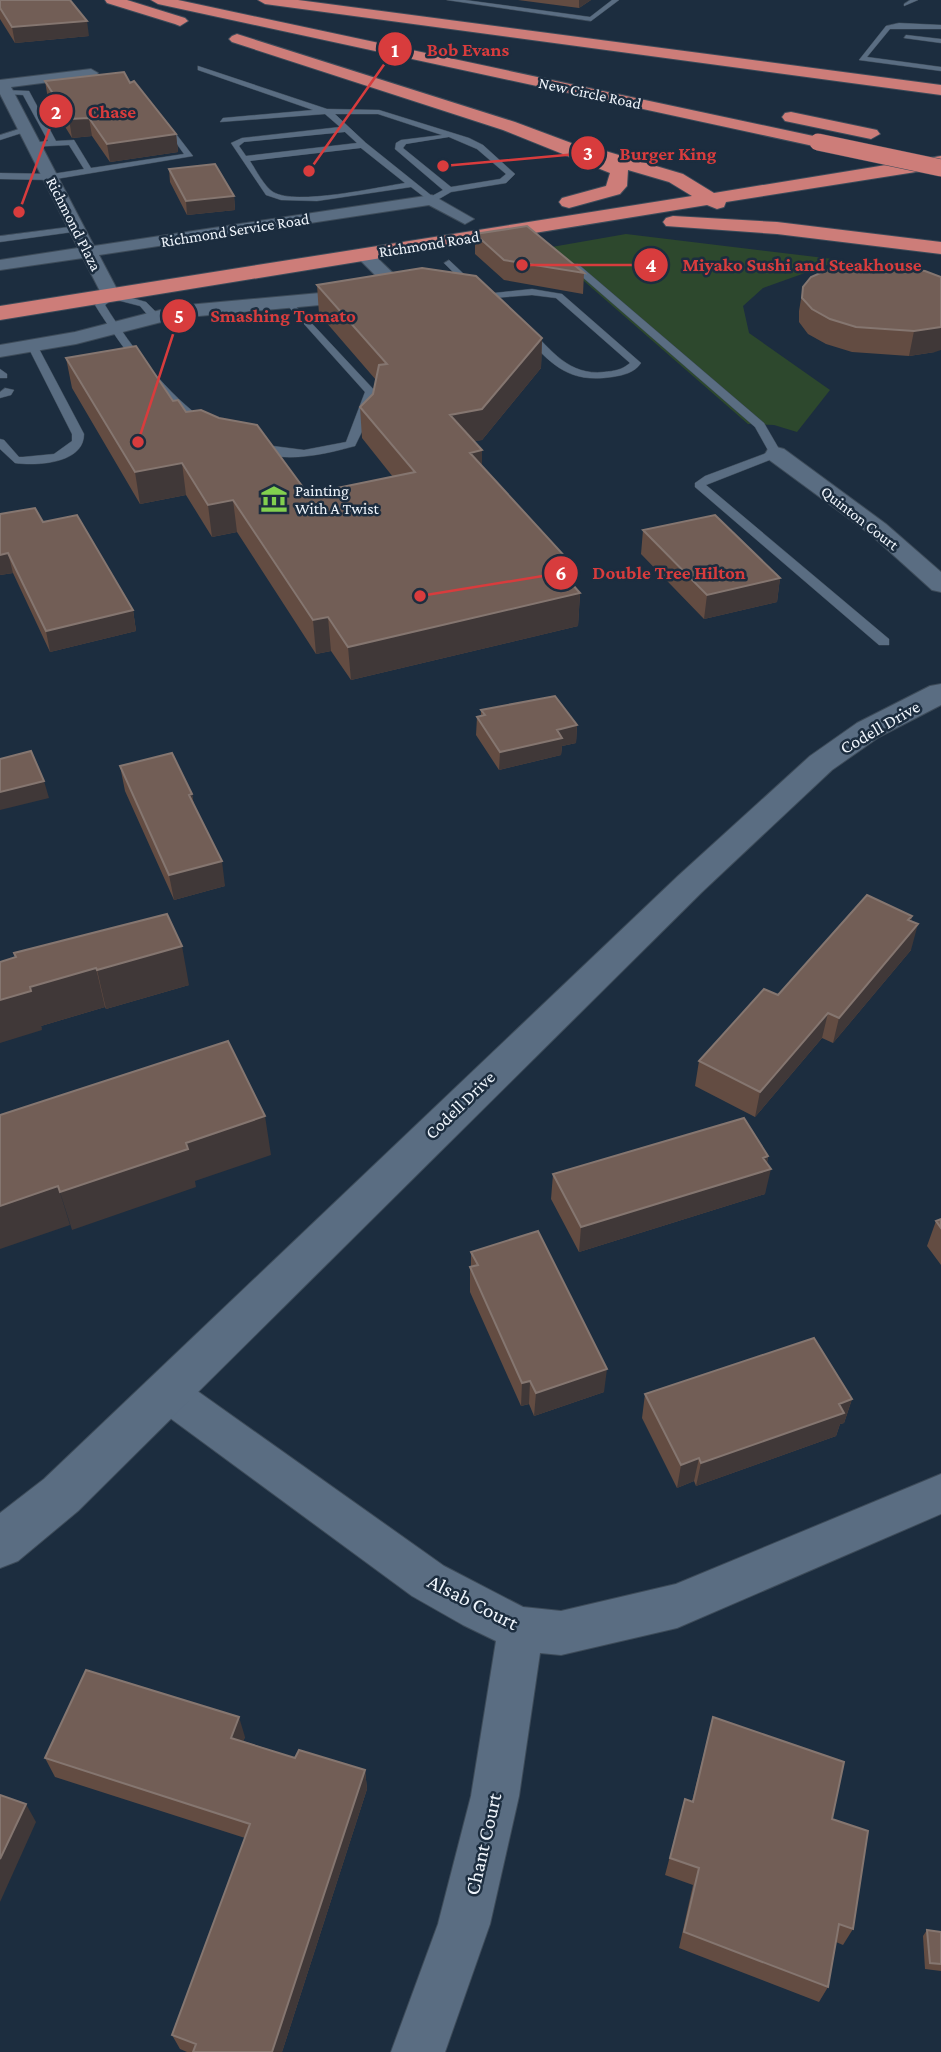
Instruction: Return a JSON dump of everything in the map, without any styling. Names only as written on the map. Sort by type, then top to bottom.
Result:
[{"type":"highway","points":[[112,0],[198,27]]},
{"type":"highway","name":"New Circle Road","points":[[158,0],[941,168]]},
{"type":"highway","points":[[230,0],[499,56]]},
{"type":"highway","points":[[265,0],[941,90]]},
{"type":"highway","points":[[224,35],[688,184],[714,198],[731,214],[777,228]]},
{"type":"highway","points":[[769,112],[894,139]]},
{"type":"highway","points":[[524,131],[604,162],[620,171],[618,186],[613,190],[562,204]]},
{"type":"highway","name":"Richmond Road","points":[[76,280],[106,286],[148,269],[937,146]]},
{"type":"highway","name":"Richmond Road","points":[[0,313],[106,286],[363,254],[941,162]]},
{"type":"highway","points":[[545,226],[644,221],[777,228],[941,248]]},
{"type":"street","points":[[3,87],[97,75]]},
{"type":"street","name":"Richmond Plaza","points":[[3,87],[25,129],[33,158],[50,176],[106,286]]},
{"type":"street","points":[[432,200],[465,219]]},
{"type":"street","name":"Richmond Service Road","points":[[0,265],[432,200]]},
{"type":"street","points":[[0,351],[194,309],[342,298],[390,284],[386,275],[363,254]]},
{"type":"street","name":"Quinton Court","points":[[776,454],[878,529],[941,585]]},
{"type":"street","name":"Codell Drive","points":[[0,1545],[61,1495],[165,1391],[690,884],[821,763],[868,730],[941,693]]},
{"type":"street","name":"Alsab Court","points":[[165,1391],[428,1581],[479,1610],[521,1629],[561,1633],[677,1606],[941,1494]]},
{"type":"street","name":"Chant Court","points":[[418,2052],[464,1924],[495,1796],[521,1629]]},
{"type":"lane","points":[[450,0],[591,19],[616,0]]},
{"type":"lane","points":[[906,5],[915,0]]},
{"type":"lane","points":[[941,27],[899,24],[888,27],[862,58],[941,69]]},
{"type":"lane","points":[[881,34],[941,41]]},
{"type":"lane","points":[[201,68],[330,113],[363,145],[432,200],[449,190],[510,177],[511,174],[487,153],[466,140],[379,112],[330,113],[223,120]]},
{"type":"lane","points":[[3,87],[26,93],[53,144]]},
{"type":"lane","points":[[3,171],[50,176],[190,156],[158,113]]},
{"type":"lane","points":[[0,138],[25,129]]},
{"type":"lane","points":[[346,129],[236,142],[233,145],[269,193],[290,200],[410,185]]},
{"type":"lane","points":[[449,190],[399,149],[399,145],[444,136],[473,150],[487,153]]},
{"type":"lane","points":[[3,171],[33,158],[53,144],[71,142],[89,171]]},
{"type":"lane","points":[[244,159],[363,145]]},
{"type":"lane","points":[[0,239],[77,229]]},
{"type":"lane","points":[[450,263],[483,297],[503,310]]},
{"type":"lane","points":[[575,266],[760,425],[776,454],[709,478],[699,485],[884,642]]},
{"type":"lane","points":[[155,317],[143,304],[106,286],[100,305],[114,328],[192,418],[219,435]]},
{"type":"lane","points":[[464,293],[483,297],[532,292],[559,296],[636,363],[625,372],[583,377],[572,374],[512,318]]},
{"type":"lane","points":[[250,446],[290,455],[310,454],[351,443],[371,392],[290,303]]},
{"type":"lane","points":[[0,442],[15,460],[27,462],[62,456],[78,441],[78,435],[32,345]]},
{"type":"green space","points":[[626,234],[841,260],[763,288],[743,306],[749,333],[830,390],[797,432],[774,425],[748,424],[546,248]]},
{"type":"building","points":[[0,0],[70,0],[87,21],[12,27],[0,8]]},
{"type":"building","points":[[124,72],[130,83],[134,81],[176,134],[107,144],[89,118],[69,119],[45,81]]},
{"type":"building","points":[[215,164],[234,196],[186,201],[169,169]]},
{"type":"building","points":[[527,226],[584,273],[504,260],[475,234]]},
{"type":"building","points":[[874,264],[925,271],[941,277],[941,327],[914,331],[856,327],[830,319],[812,309],[802,298],[803,287],[811,277],[827,270]]},
{"type":"building","points":[[422,268],[476,276],[542,338],[482,409],[450,415],[482,450],[470,453],[570,562],[555,565],[580,593],[348,647],[328,617],[313,620],[233,500],[208,505],[182,463],[135,472],[66,358],[136,346],[173,401],[178,400],[186,412],[201,410],[219,418],[257,425],[308,494],[415,472],[360,407],[373,394],[379,365],[387,364],[317,285]]},
{"type":"building","points":[[35,508],[43,522],[77,515],[133,610],[46,631],[8,553],[0,555],[0,514]]},
{"type":"building","points":[[715,515],[780,578],[707,595],[643,530]]},
{"type":"building","points":[[555,696],[577,725],[557,730],[562,738],[500,752],[477,717],[485,715],[481,710]]},
{"type":"building","points":[[31,751],[44,781],[0,792],[0,759]]},
{"type":"building","points":[[172,753],[192,794],[189,795],[222,861],[169,875],[120,766]]},
{"type":"building","points":[[867,895],[912,916],[908,920],[918,924],[839,1018],[828,1013],[760,1092],[699,1061],[764,989],[778,995]]},
{"type":"building","points":[[167,914],[182,946],[30,987],[31,991],[0,1000],[0,962],[16,957],[14,953]]},
{"type":"building","points":[[228,1041],[265,1116],[186,1143],[188,1149],[60,1192],[58,1186],[0,1206],[0,1115]]},
{"type":"building","points":[[744,1118],[768,1156],[763,1158],[771,1169],[581,1227],[553,1174]]},
{"type":"building","points":[[538,1231],[607,1369],[536,1393],[530,1381],[522,1383],[470,1267],[478,1265],[471,1252]]},
{"type":"building","points":[[814,1338],[852,1399],[839,1404],[844,1413],[701,1463],[699,1458],[681,1465],[645,1394]]},
{"type":"building","points":[[86,1670],[239,1717],[231,1738],[295,1758],[299,1750],[365,1770],[272,2052],[193,2052],[196,2044],[172,2035],[250,1824],[45,1758]]},
{"type":"building","points":[[713,1717],[844,1762],[832,1819],[868,1831],[853,1929],[839,1924],[828,1987],[684,1932],[699,1868],[670,1858],[685,1799],[693,1802]]},
{"type":"building","points":[[0,1795],[26,1804],[0,1859]]},
{"type":"building","points":[[927,1930],[941,1932],[941,1964],[930,1963]]},
{"type":"place","name":"Burger King","points":[[443,166]]},
{"type":"place","name":"Bob Evans","points":[[309,171]]},
{"type":"place","name":"Chase","points":[[19,212]]},
{"type":"place","name":"Miyako Sushi and Steakhouse","points":[[522,265]]},
{"type":"place","name":"Smashing Tomato","points":[[138,442]]},
{"type":"place","name":"Painting With A Twist","points":[[274,499]]},
{"type":"place","name":"Double Tree Hilton","points":[[420,596]]}]
